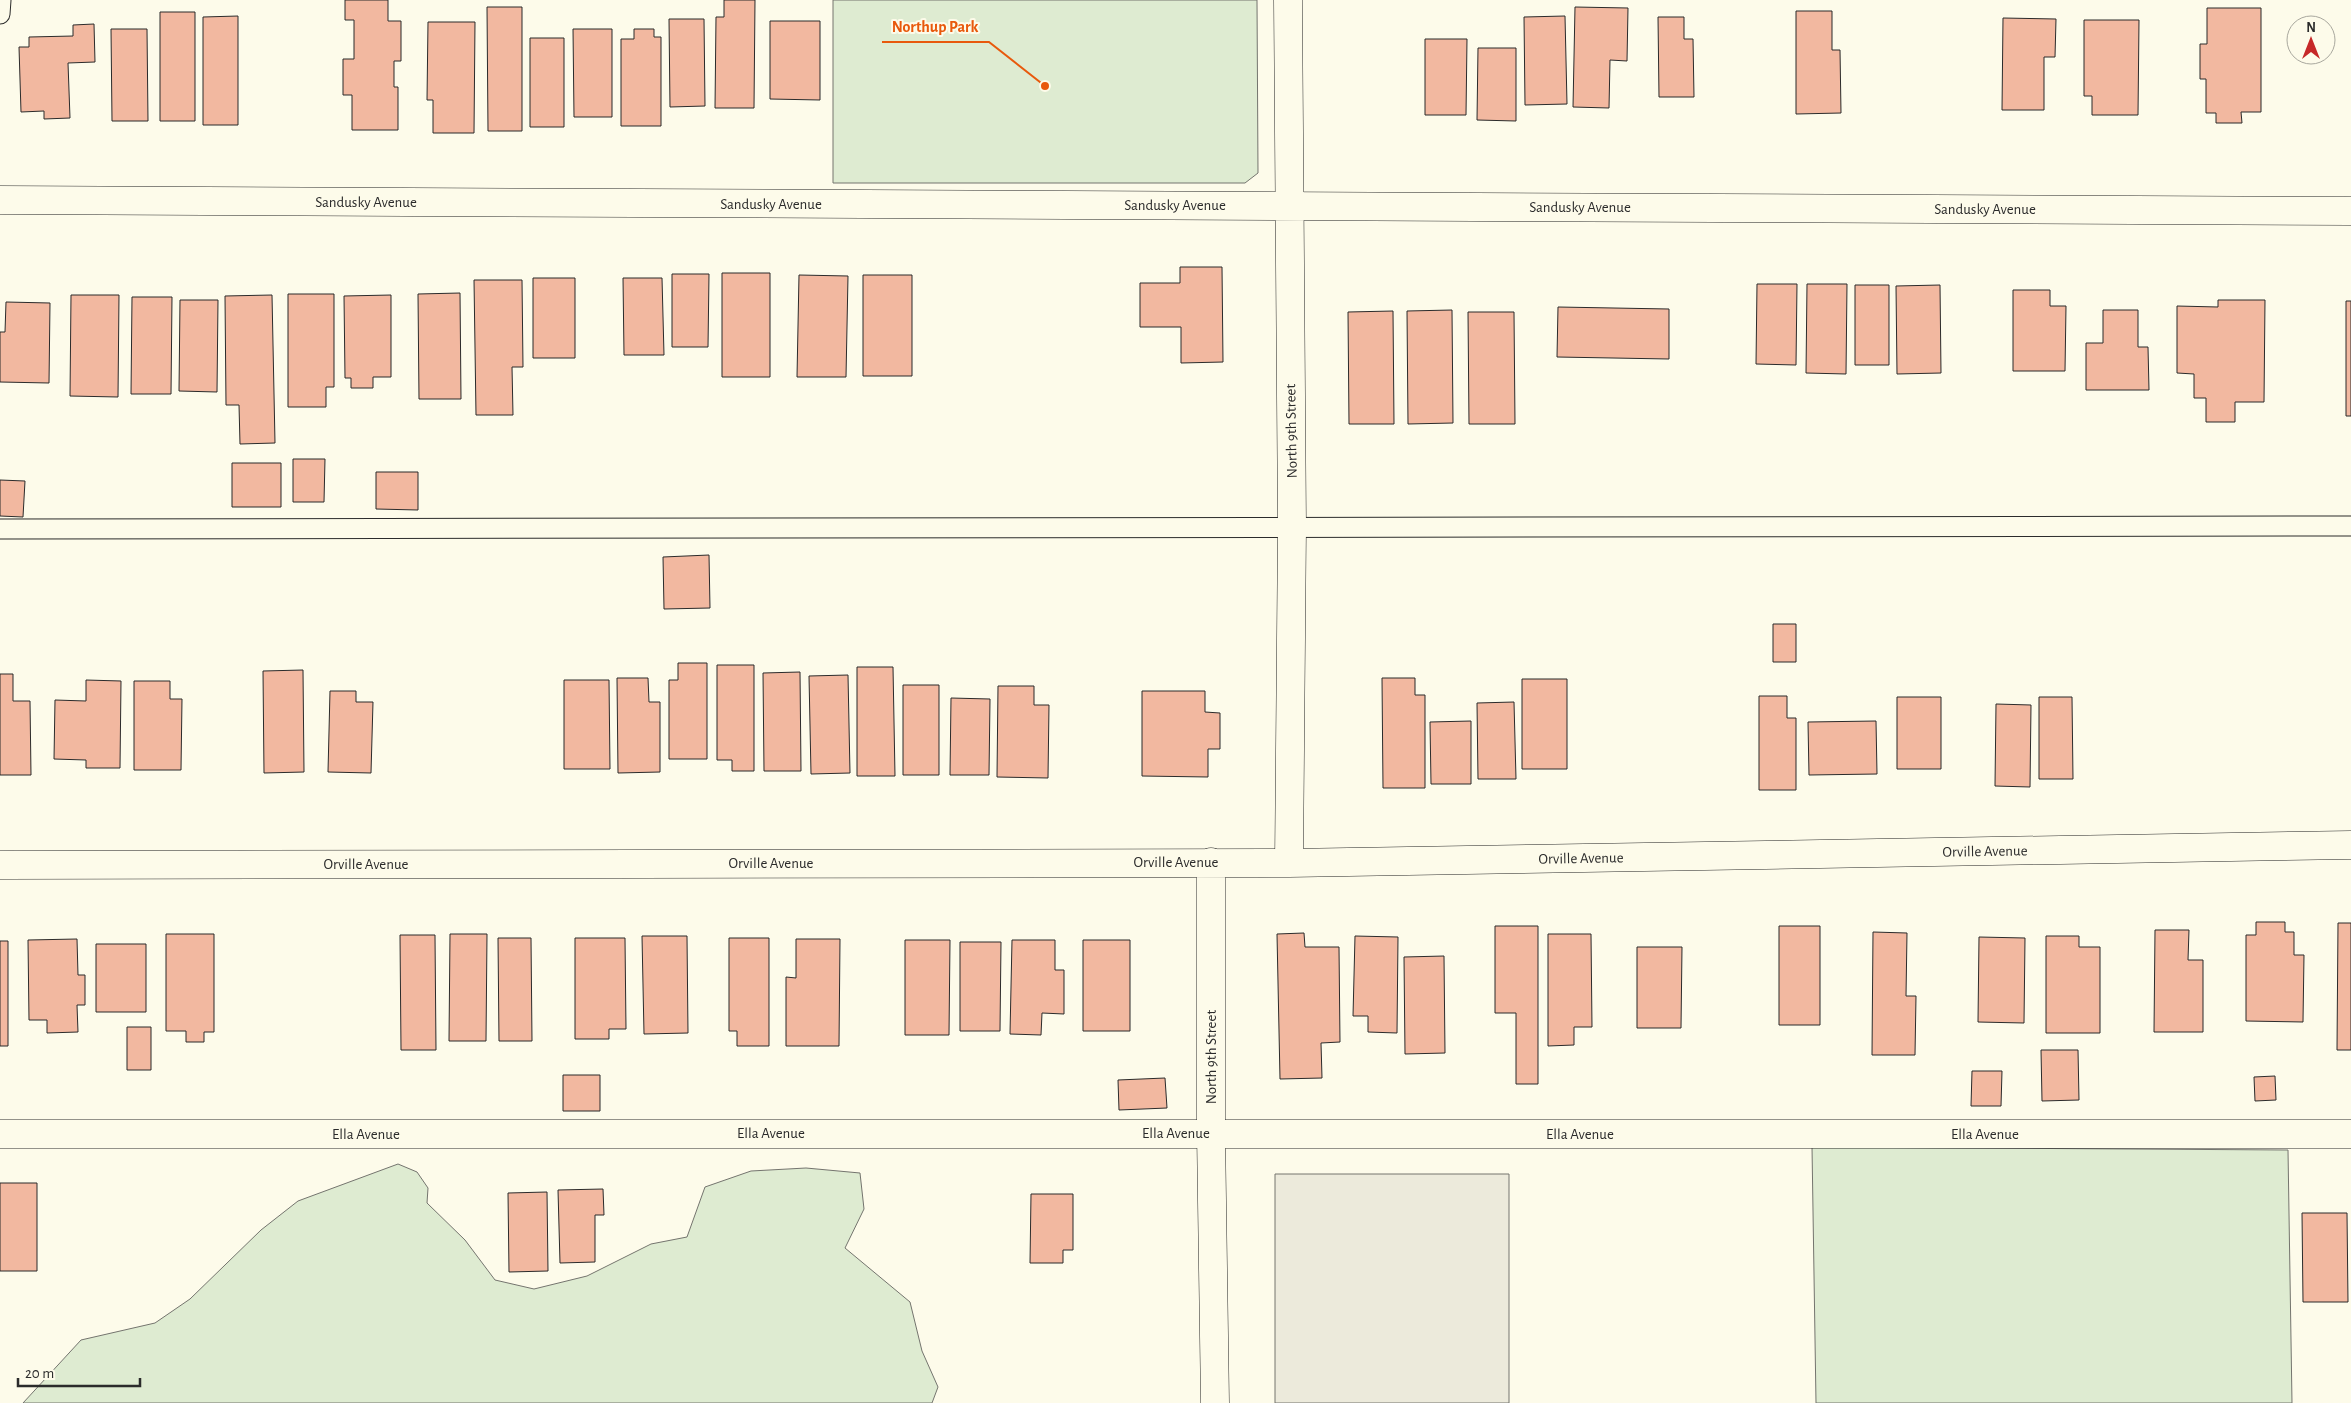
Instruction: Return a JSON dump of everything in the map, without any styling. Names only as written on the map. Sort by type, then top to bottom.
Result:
[{"type":"street","name":"North 9th Street","points":[[1288,0],[1292,528],[1289,863]]},
{"type":"street","name":"Sandusky Avenue","points":[[0,200],[2351,211]]},
{"type":"street","name":"Orville Avenue","points":[[0,864],[1289,863],[2351,845]]},
{"type":"street","name":"North 9th Street","points":[[1211,862],[1211,1133],[1215,1403]]},
{"type":"street","name":"Ella Avenue","points":[[0,1134],[2351,1134]]},
{"type":"lane","points":[[0,14],[1,0]]},
{"type":"lane","points":[[0,530],[2351,526]]},
{"type":"green space","points":[[833,0],[1257,0],[1258,173],[1245,183],[833,183]]},
{"type":"green space","points":[[1812,1147],[2288,1150],[2292,1403],[1816,1403]]},
{"type":"green space","points":[[398,1164],[417,1172],[428,1188],[427,1203],[465,1240],[495,1280],[534,1289],[587,1276],[651,1244],[687,1237],[705,1187],[751,1171],[806,1168],[860,1173],[864,1209],[845,1248],[910,1302],[922,1351],[938,1387],[932,1403],[23,1403],[81,1340],[155,1323],[190,1299],[261,1230],[298,1201]]},
{"type":"shaded area","points":[[1275,1174],[1509,1174],[1509,1403],[1275,1403]]},
{"type":"building","points":[[345,0],[388,0],[388,21],[401,21],[401,61],[394,61],[394,87],[398,87],[398,130],[352,130],[352,95],[343,95],[343,59],[354,59],[354,20],[345,20]]},
{"type":"building","points":[[724,0],[755,0],[754,108],[715,108],[716,17],[724,17]]},
{"type":"building","points":[[487,7],[522,7],[522,131],[488,131]]},
{"type":"building","points":[[1575,7],[1628,8],[1627,61],[1610,60],[1609,108],[1573,107]]},
{"type":"building","points":[[2207,8],[2261,8],[2261,112],[2241,112],[2242,123],[2216,123],[2216,113],[2206,113],[2206,79],[2200,79],[2200,44],[2207,44]]},
{"type":"building","points":[[1796,11],[1832,11],[1832,50],[1840,50],[1841,113],[1796,114]]},
{"type":"building","points":[[160,12],[195,12],[195,121],[160,121]]},
{"type":"building","points":[[238,16],[238,125],[203,125],[203,17]]},
{"type":"building","points":[[1565,16],[1567,104],[1525,105],[1524,17]]},
{"type":"building","points":[[1658,17],[1684,17],[1684,39],[1693,39],[1694,97],[1659,97]]},
{"type":"building","points":[[2003,18],[2056,19],[2055,57],[2044,57],[2044,110],[2002,110]]},
{"type":"building","points":[[669,19],[704,19],[705,106],[670,107]]},
{"type":"building","points":[[2084,20],[2139,20],[2138,115],[2092,115],[2092,96],[2084,96]]},
{"type":"building","points":[[770,21],[820,21],[820,100],[770,99]]},
{"type":"building","points":[[428,22],[475,22],[474,133],[433,133],[433,100],[427,100]]},
{"type":"building","points":[[94,24],[95,62],[68,63],[70,118],[44,119],[44,111],[21,112],[19,47],[29,47],[29,37],[73,36],[73,25]]},
{"type":"building","points":[[111,29],[147,29],[148,121],[112,121]]},
{"type":"building","points":[[573,29],[612,29],[612,117],[574,117]]},
{"type":"building","points":[[634,29],[654,29],[654,37],[661,37],[661,126],[621,126],[621,39],[634,39]]},
{"type":"building","points":[[530,38],[564,38],[564,127],[530,127]]},
{"type":"building","points":[[1425,39],[1467,39],[1466,115],[1425,115]]},
{"type":"building","points":[[1478,48],[1516,48],[1516,121],[1477,120]]},
{"type":"building","points":[[1180,267],[1222,267],[1223,362],[1181,363],[1181,327],[1140,327],[1140,283],[1180,283]]},
{"type":"building","points":[[722,273],[770,273],[770,377],[722,377]]},
{"type":"building","points":[[672,274],[709,274],[708,347],[672,347]]},
{"type":"building","points":[[799,275],[848,276],[846,377],[797,377]]},
{"type":"building","points":[[863,275],[912,275],[912,376],[863,376]]},
{"type":"building","points":[[533,278],[575,278],[575,358],[533,358]]},
{"type":"building","points":[[623,278],[662,278],[664,355],[624,355]]},
{"type":"building","points":[[474,280],[522,280],[523,367],[512,367],[513,415],[476,415]]},
{"type":"building","points":[[1757,284],[1797,284],[1796,365],[1756,364]]},
{"type":"building","points":[[1807,284],[1847,284],[1846,374],[1806,373]]},
{"type":"building","points":[[1855,285],[1889,285],[1889,365],[1855,365]]},
{"type":"building","points":[[1940,285],[1941,373],[1897,374],[1896,286]]},
{"type":"building","points":[[2013,290],[2050,290],[2050,306],[2066,306],[2065,371],[2013,371]]},
{"type":"building","points":[[460,293],[461,399],[419,399],[418,294]]},
{"type":"building","points":[[288,294],[334,294],[334,387],[326,387],[326,407],[288,407]]},
{"type":"building","points":[[71,295],[119,295],[118,397],[70,396]]},
{"type":"building","points":[[272,295],[275,443],[240,444],[239,405],[226,405],[225,296]]},
{"type":"building","points":[[391,295],[391,377],[373,377],[373,388],[351,388],[351,378],[345,378],[344,296]]},
{"type":"building","points":[[132,297],[172,297],[171,394],[131,394]]},
{"type":"building","points":[[180,300],[218,300],[217,392],[179,391]]},
{"type":"building","points":[[2218,300],[2265,300],[2264,402],[2235,402],[2235,422],[2206,422],[2206,398],[2194,398],[2194,374],[2177,373],[2177,306],[2218,307]]},
{"type":"building","points":[[2346,301],[2351,301],[2351,416],[2346,416]]},
{"type":"building","points":[[6,302],[50,303],[49,383],[0,382],[0,332],[5,332]]},
{"type":"building","points":[[1558,307],[1669,309],[1669,359],[1557,357]]},
{"type":"building","points":[[1452,310],[1453,423],[1408,424],[1407,311]]},
{"type":"building","points":[[2103,310],[2138,310],[2138,347],[2148,347],[2149,390],[2086,390],[2086,343],[2103,343]]},
{"type":"building","points":[[1393,311],[1394,424],[1349,424],[1348,312]]},
{"type":"building","points":[[1468,312],[1514,312],[1515,424],[1469,424]]},
{"type":"building","points":[[293,459],[325,459],[324,502],[293,502]]},
{"type":"building","points":[[232,463],[281,463],[281,507],[232,507]]},
{"type":"building","points":[[376,472],[418,472],[418,510],[376,509]]},
{"type":"building","points":[[0,480],[25,481],[23,517],[0,516]]},
{"type":"building","points":[[709,555],[710,608],[664,609],[663,557]]},
{"type":"building","points":[[1773,624],[1796,624],[1796,662],[1773,662]]},
{"type":"building","points":[[678,663],[707,663],[707,759],[669,759],[669,680],[678,680]]},
{"type":"building","points":[[717,665],[754,665],[754,771],[732,771],[732,760],[717,760]]},
{"type":"building","points":[[857,667],[893,667],[895,776],[857,776]]},
{"type":"building","points":[[303,670],[304,772],[264,773],[263,671]]},
{"type":"building","points":[[800,672],[801,771],[764,771],[763,673]]},
{"type":"building","points":[[0,674],[13,674],[13,701],[30,701],[31,775],[0,775]]},
{"type":"building","points":[[848,675],[850,773],[811,774],[809,676]]},
{"type":"building","points":[[617,678],[648,678],[649,702],[660,702],[660,772],[618,773]]},
{"type":"building","points":[[1382,678],[1415,678],[1415,695],[1425,695],[1425,788],[1383,788]]},
{"type":"building","points":[[1522,679],[1567,679],[1567,769],[1522,769]]},
{"type":"building","points":[[86,680],[121,681],[120,768],[86,768],[86,760],[54,759],[55,700],[86,701]]},
{"type":"building","points":[[564,680],[609,680],[610,769],[564,769]]},
{"type":"building","points":[[134,681],[170,681],[170,699],[182,699],[181,770],[134,770]]},
{"type":"building","points":[[903,685],[939,685],[939,775],[903,775]]},
{"type":"building","points":[[998,686],[1034,686],[1034,705],[1049,705],[1048,778],[997,777]]},
{"type":"building","points":[[330,691],[356,691],[356,702],[373,702],[371,773],[328,772]]},
{"type":"building","points":[[1142,691],[1205,691],[1205,712],[1220,713],[1220,749],[1208,749],[1208,777],[1142,776]]},
{"type":"building","points":[[1759,696],[1787,696],[1787,718],[1796,718],[1796,790],[1759,790]]},
{"type":"building","points":[[1897,697],[1941,697],[1941,769],[1897,769]]},
{"type":"building","points":[[2039,697],[2072,697],[2073,779],[2039,779]]},
{"type":"building","points":[[951,698],[990,699],[989,775],[950,775]]},
{"type":"building","points":[[1514,702],[1516,779],[1478,779],[1477,703]]},
{"type":"building","points":[[1996,704],[2031,705],[2030,787],[1995,786]]},
{"type":"building","points":[[1471,721],[1471,784],[1431,784],[1430,722]]},
{"type":"building","points":[[1876,721],[1877,774],[1809,775],[1808,722]]},
{"type":"building","points":[[2256,922],[2285,922],[2285,932],[2294,932],[2294,955],[2304,955],[2303,1022],[2246,1021],[2246,935],[2256,935]]},
{"type":"building","points":[[2338,923],[2351,923],[2351,1050],[2337,1050]]},
{"type":"building","points":[[1495,926],[1538,926],[1538,1084],[1516,1084],[1516,1013],[1495,1013]]},
{"type":"building","points":[[1779,926],[1820,926],[1820,1025],[1779,1025]]},
{"type":"building","points":[[2155,930],[2189,930],[2188,960],[2203,960],[2203,1032],[2154,1032]]},
{"type":"building","points":[[1873,932],[1907,933],[1906,996],[1916,996],[1915,1055],[1872,1055]]},
{"type":"building","points":[[1304,933],[1305,947],[1339,947],[1340,1042],[1321,1043],[1322,1078],[1280,1079],[1277,934]]},
{"type":"building","points":[[166,934],[214,934],[214,1032],[204,1032],[204,1042],[186,1042],[186,1031],[166,1031]]},
{"type":"building","points":[[450,934],[487,934],[486,1041],[449,1041]]},
{"type":"building","points":[[1548,934],[1591,934],[1592,1027],[1574,1027],[1574,1045],[1548,1046]]},
{"type":"building","points":[[400,935],[435,935],[436,1050],[401,1050]]},
{"type":"building","points":[[642,936],[687,936],[688,1033],[644,1034]]},
{"type":"building","points":[[1355,936],[1398,937],[1397,1033],[1368,1032],[1368,1016],[1353,1016]]},
{"type":"building","points":[[2046,936],[2079,936],[2079,947],[2100,947],[2100,1033],[2046,1033]]},
{"type":"building","points":[[1979,937],[2025,938],[2024,1023],[1978,1022]]},
{"type":"building","points":[[498,938],[531,938],[532,1041],[499,1041]]},
{"type":"building","points":[[575,938],[625,938],[626,1029],[609,1029],[609,1039],[575,1039]]},
{"type":"building","points":[[729,938],[769,938],[769,1046],[737,1046],[737,1031],[729,1031]]},
{"type":"building","points":[[77,939],[78,975],[85,975],[85,1005],[77,1005],[78,1032],[47,1033],[47,1020],[29,1020],[28,940]]},
{"type":"building","points":[[796,939],[840,939],[839,1046],[786,1046],[786,977],[796,978]]},
{"type":"building","points":[[905,940],[950,940],[949,1035],[905,1035]]},
{"type":"building","points":[[1012,940],[1055,940],[1055,970],[1064,970],[1064,1014],[1042,1013],[1041,1035],[1010,1034]]},
{"type":"building","points":[[1083,940],[1130,940],[1130,1031],[1083,1031]]},
{"type":"building","points":[[0,941],[8,941],[8,1046],[0,1046]]},
{"type":"building","points":[[960,942],[1001,942],[1000,1031],[960,1031]]},
{"type":"building","points":[[96,944],[146,944],[146,1012],[96,1012]]},
{"type":"building","points":[[1637,947],[1682,947],[1681,1028],[1637,1028]]},
{"type":"building","points":[[1444,956],[1445,1053],[1405,1054],[1404,957]]},
{"type":"building","points":[[127,1027],[151,1027],[151,1070],[127,1070]]},
{"type":"building","points":[[2041,1050],[2078,1050],[2079,1100],[2042,1101]]},
{"type":"building","points":[[1972,1071],[2002,1071],[2001,1106],[1971,1106]]},
{"type":"building","points":[[563,1075],[600,1075],[600,1111],[563,1111]]},
{"type":"building","points":[[2275,1076],[2276,1100],[2255,1101],[2254,1077]]},
{"type":"building","points":[[1165,1078],[1167,1108],[1119,1110],[1118,1080]]},
{"type":"building","points":[[0,1183],[37,1183],[37,1271],[0,1271]]},
{"type":"building","points":[[603,1189],[604,1215],[595,1215],[595,1262],[560,1263],[558,1190]]},
{"type":"building","points":[[547,1192],[548,1271],[509,1272],[508,1193]]},
{"type":"building","points":[[1031,1194],[1073,1194],[1073,1250],[1063,1250],[1063,1263],[1030,1263]]},
{"type":"building","points":[[2302,1213],[2347,1213],[2348,1302],[2303,1302]]},
{"type":"place","name":"Northup Park","points":[[1045,86]]}]
